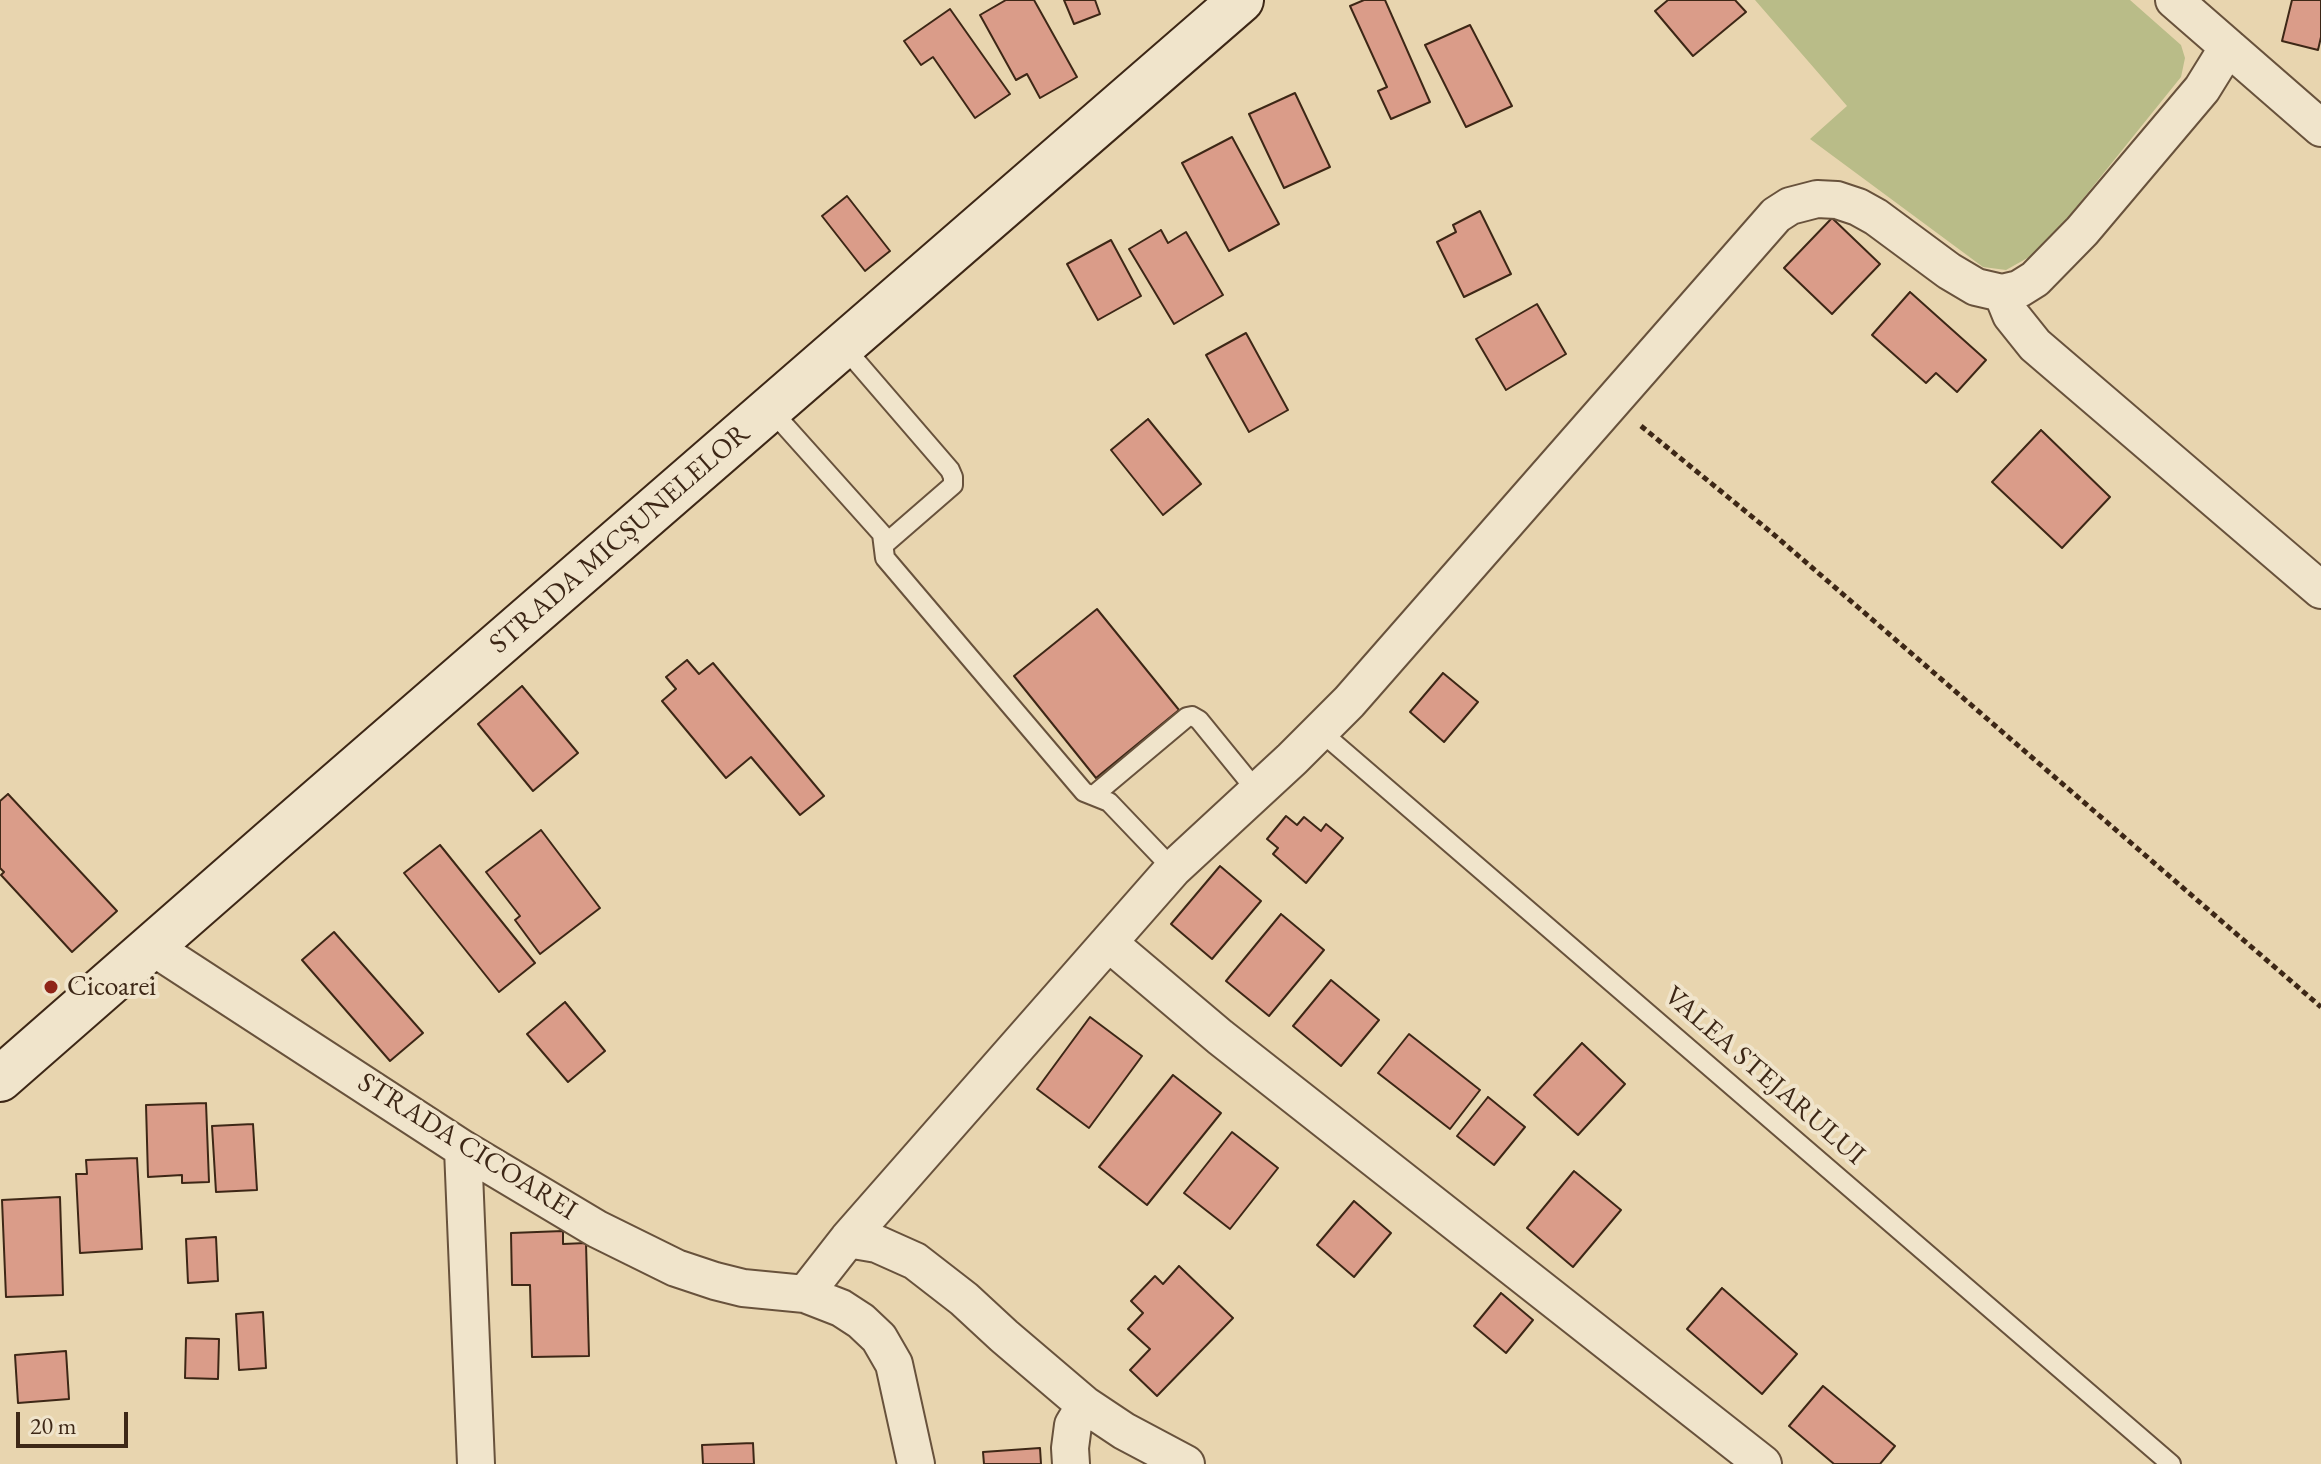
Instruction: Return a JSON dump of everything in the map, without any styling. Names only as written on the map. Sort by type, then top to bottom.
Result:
[{"type":"street","name":"STRADA MICȘUNELELOR","points":[[0,1079],[1241,0]]},
{"type":"street","points":[[2174,0],[2321,128]]},
{"type":"street","points":[[805,1294],[848,1239],[1173,869],[1349,702],[1776,215],[1803,202],[1837,200],[1876,217],[1976,287],[2002,293],[2019,289],[2035,279],[2082,231],[2202,89],[2228,47]]},
{"type":"street","points":[[2002,293],[2011,315],[2035,345],[2321,590]]},
{"type":"street","points":[[1110,944],[1220,1037],[1763,1464]]},
{"type":"street","name":"STRADA CICOAREI","points":[[151,946],[463,1149],[597,1229],[676,1268],[743,1288],[805,1294],[841,1308],[861,1321],[879,1338],[894,1364],[916,1464]]},
{"type":"street","points":[[463,1149],[476,1464]]},
{"type":"street","points":[[848,1239],[877,1244],[915,1261],[964,1299],[1085,1405],[1124,1431],[1186,1464]]},
{"type":"street","points":[[1071,1464],[1073,1425],[1085,1405]]},
{"type":"lane","points":[[843,346],[953,477],[953,485],[885,544]]},
{"type":"lane","points":[[770,409],[882,534],[885,558],[1084,792],[1109,802],[1173,869]]},
{"type":"lane","points":[[1094,795],[1192,716],[1199,720],[1256,790]]},
{"type":"lane","name":"VALEA STEJARULUI","points":[[1320,731],[2171,1464]]},
{"type":"path","points":[[1613,403],[1772,533],[2321,1007]]},
{"type":"green space","points":[[1755,0],[2130,0],[2181,45],[2185,58],[2181,77],[2057,231],[2031,256],[2006,270],[1983,267],[1810,139],[1847,106]]},
{"type":"building","points":[[1006,0],[1034,0],[1077,77],[1040,98],[1027,74],[1016,80],[980,15]]},
{"type":"building","points":[[1064,0],[1095,0],[1100,14],[1074,24]]},
{"type":"building","points":[[1364,0],[1385,0],[1430,102],[1391,119],[1378,91],[1387,87],[1350,6]]},
{"type":"building","points":[[1668,0],[1735,0],[1746,12],[1693,56],[1655,11]]},
{"type":"building","points":[[2292,0],[2321,0],[2318,50],[2282,41]]},
{"type":"building","points":[[950,9],[1010,94],[975,118],[933,57],[921,65],[904,41]]},
{"type":"building","points":[[1470,25],[1512,106],[1466,127],[1425,45]]},
{"type":"building","points":[[1295,93],[1330,167],[1284,188],[1249,114]]},
{"type":"building","points":[[1232,137],[1279,224],[1229,251],[1182,163]]},
{"type":"building","points":[[847,196],[890,251],[865,271],[822,216]]},
{"type":"building","points":[[1480,211],[1511,274],[1464,297],[1437,242],[1456,232],[1453,225]]},
{"type":"building","points":[[1832,218],[1880,264],[1832,314],[1784,268]]},
{"type":"building","points":[[1161,230],[1168,243],[1186,232],[1223,295],[1174,324],[1129,249]]},
{"type":"building","points":[[1111,240],[1141,296],[1098,320],[1067,264]]},
{"type":"building","points":[[1910,292],[1986,360],[1957,392],[1936,373],[1926,383],[1872,335]]},
{"type":"building","points":[[1537,304],[1566,354],[1506,390],[1476,339]]},
{"type":"building","points":[[1246,333],[1288,410],[1249,432],[1206,355]]},
{"type":"building","points":[[1148,419],[1201,484],[1163,515],[1111,450]]},
{"type":"building","points":[[2041,430],[2110,497],[2062,548],[1992,482]]},
{"type":"building","points":[[1097,609],[1179,710],[1096,778],[1014,676]]},
{"type":"building","points":[[687,660],[699,674],[713,663],[824,796],[800,815],[751,757],[726,778],[662,701],[676,689],[666,677]]},
{"type":"building","points":[[1443,673],[1478,702],[1444,742],[1410,712]]},
{"type":"building","points":[[522,686],[578,753],[533,791],[478,724]]},
{"type":"building","points":[[8,794],[117,911],[72,952],[1,875],[4,872],[0,868],[0,801]]},
{"type":"building","points":[[1286,816],[1297,825],[1304,817],[1321,831],[1326,824],[1343,838],[1306,883],[1273,854],[1278,848],[1267,839]]},
{"type":"building","points":[[541,830],[600,908],[540,954],[515,920],[520,916],[486,872]]},
{"type":"building","points":[[440,845],[535,963],[499,992],[404,873]]},
{"type":"building","points":[[1220,866],[1261,901],[1212,959],[1171,924]]},
{"type":"building","points":[[1281,914],[1324,950],[1269,1016],[1226,981]]},
{"type":"building","points":[[334,932],[423,1033],[390,1061],[302,960]]},
{"type":"building","points":[[1331,980],[1379,1020],[1341,1066],[1293,1026]]},
{"type":"building","points":[[565,1002],[605,1051],[568,1082],[527,1034]]},
{"type":"building","points":[[1090,1017],[1142,1056],[1089,1128],[1037,1089]]},
{"type":"building","points":[[1409,1034],[1480,1090],[1450,1129],[1378,1073]]},
{"type":"building","points":[[1582,1043],[1625,1084],[1578,1135],[1534,1095]]},
{"type":"building","points":[[1173,1075],[1221,1113],[1147,1205],[1099,1167]]},
{"type":"building","points":[[1488,1097],[1525,1127],[1494,1165],[1457,1136]]},
{"type":"building","points":[[206,1103],[209,1182],[182,1183],[182,1175],[148,1177],[146,1105]]},
{"type":"building","points":[[253,1124],[257,1190],[216,1192],[212,1126]]},
{"type":"building","points":[[1232,1132],[1278,1168],[1230,1229],[1184,1193]]},
{"type":"building","points":[[137,1158],[142,1249],[80,1253],[76,1174],[87,1174],[86,1160]]},
{"type":"building","points":[[1574,1171],[1621,1210],[1573,1267],[1527,1228]]},
{"type":"building","points":[[60,1197],[63,1295],[6,1297],[2,1200]]},
{"type":"building","points":[[1354,1201],[1391,1233],[1354,1277],[1317,1245]]},
{"type":"building","points":[[563,1231],[563,1244],[586,1243],[589,1356],[532,1357],[530,1285],[512,1285],[511,1233]]},
{"type":"building","points":[[216,1237],[218,1281],[188,1283],[186,1239]]},
{"type":"building","points":[[1179,1266],[1233,1318],[1157,1396],[1130,1370],[1150,1349],[1128,1329],[1143,1313],[1131,1301],[1155,1276],[1163,1284]]},
{"type":"building","points":[[1722,1288],[1797,1354],[1762,1394],[1687,1329]]},
{"type":"building","points":[[1501,1293],[1533,1320],[1506,1353],[1474,1326]]},
{"type":"building","points":[[263,1312],[266,1368],[239,1370],[236,1314]]},
{"type":"building","points":[[186,1338],[219,1339],[218,1379],[185,1378]]},
{"type":"building","points":[[66,1351],[69,1399],[18,1403],[15,1355]]},
{"type":"building","points":[[1823,1386],[1895,1446],[1880,1464],[1834,1464],[1789,1426]]},
{"type":"building","points":[[753,1443],[754,1464],[703,1464],[702,1445]]},
{"type":"building","points":[[1040,1448],[1041,1464],[984,1464],[983,1452]]},
{"type":"place","name":"Cicoarei","points":[[51,987]]}]
